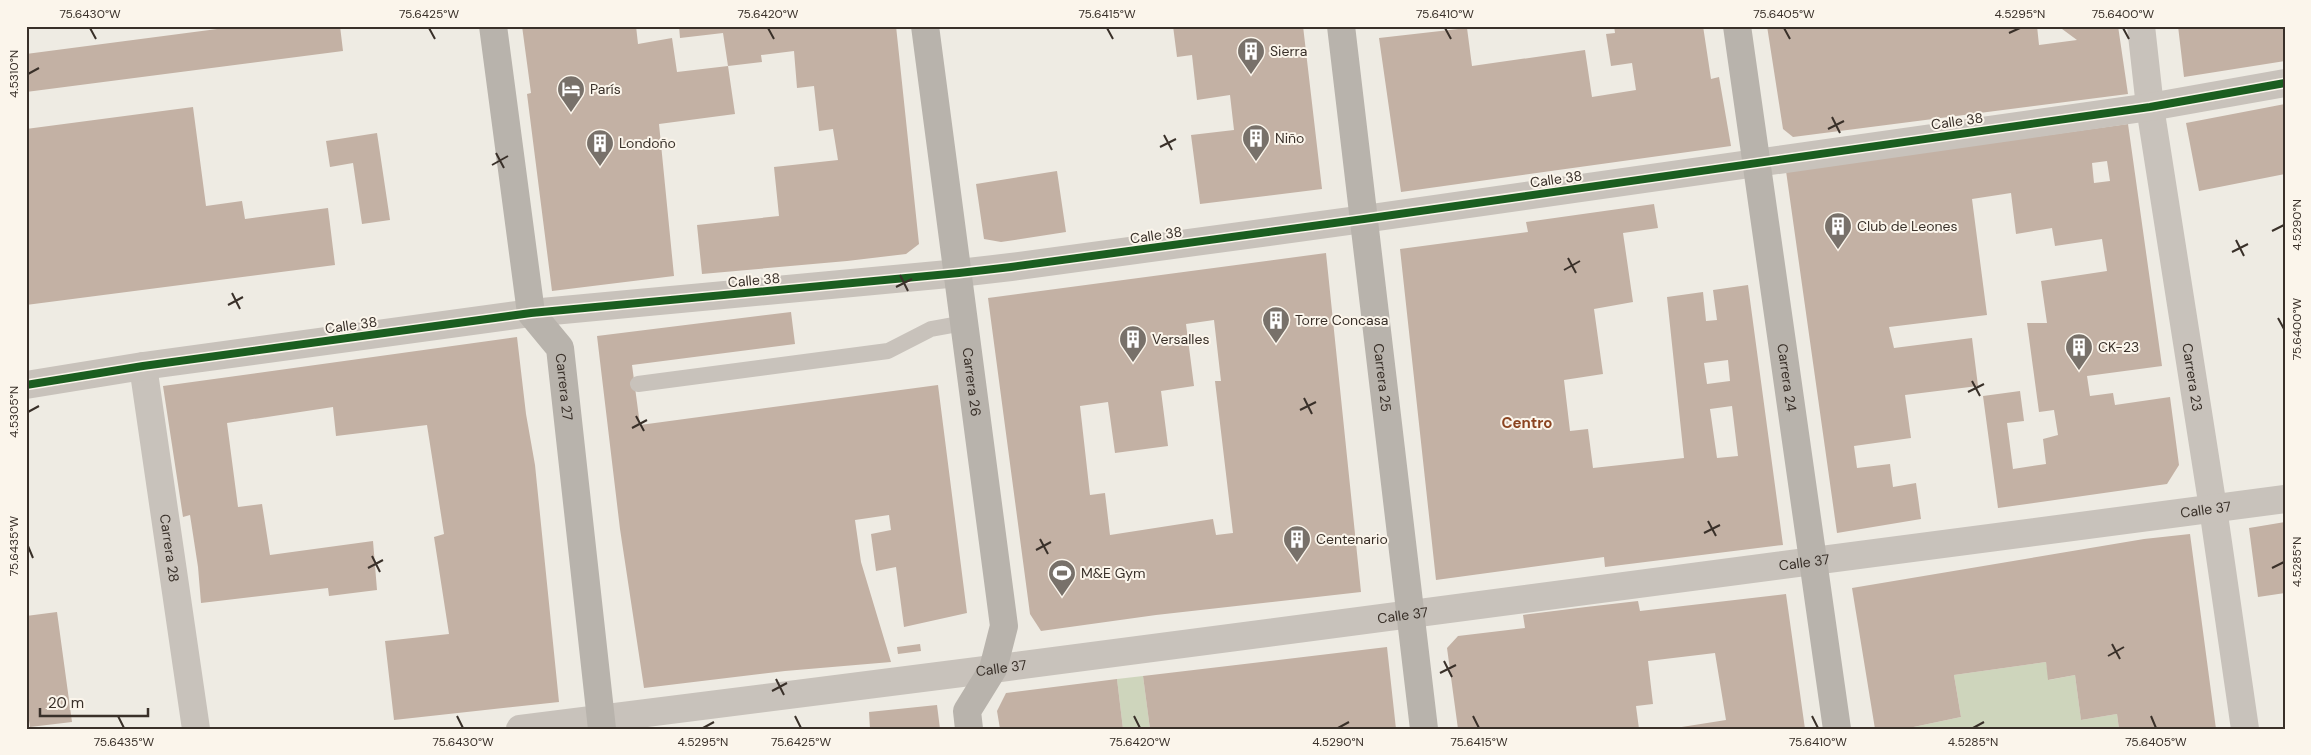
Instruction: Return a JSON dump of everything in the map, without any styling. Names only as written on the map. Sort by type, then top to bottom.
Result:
[{"type":"main road","points":[[480,26],[498,62]]},
{"type":"main road","points":[[493,26],[531,313]]},
{"type":"main road","name":"Carrera 26","points":[[925,26],[1004,626],[993,669],[967,711],[970,729]]},
{"type":"main road","name":"Carrera 25","points":[[1341,26],[1424,729]]},
{"type":"main road","name":"Carrera 24","points":[[1737,26],[1837,729]]},
{"type":"main road","name":"Carrera 27","points":[[531,313],[560,348],[602,723]]},
{"type":"street","name":"Carrera 23","points":[[2141,26],[2150,107],[2213,508],[2245,729]]},
{"type":"street","name":"Calle 38","points":[[26,385],[143,366],[531,313],[959,274],[1364,220],[2150,107],[2285,83]]},
{"type":"street","name":"Carrera 28","points":[[143,366],[196,729]]},
{"type":"street","name":"Calle 37","points":[[520,729],[602,723],[993,669],[2285,499]]},
{"type":"lane","points":[[638,384],[888,351],[931,329],[964,324]]},
{"type":"green space","points":[[2046,662],[2049,680],[2075,675],[2081,720],[2117,714],[2119,729],[1904,729],[1961,717],[1954,675]]},
{"type":"green space","points":[[1143,676],[1150,729],[1123,729],[1117,679]]},
{"type":"building","points":[[240,26],[340,26],[343,51],[26,92],[26,54]]},
{"type":"building","points":[[522,26],[636,26],[638,44],[672,38],[677,72],[728,66],[735,114],[659,124],[674,276],[552,291],[527,94],[531,93]]},
{"type":"building","points":[[679,26],[896,26],[919,244],[906,254],[702,274],[697,225],[779,216],[774,167],[838,160],[833,129],[819,131],[814,86],[797,88],[794,51],[761,55],[762,62],[728,66],[723,33],[680,38]]},
{"type":"building","points":[[1173,26],[1303,26],[1322,189],[1200,204],[1191,135],[1234,130],[1230,95],[1197,100],[1192,55],[1177,57]]},
{"type":"building","points":[[1614,26],[1703,26],[1711,79],[1719,77],[1731,146],[1401,192],[1379,38],[1467,28],[1472,66],[1585,50],[1592,97],[1636,90],[1632,63],[1611,66],[1606,34],[1615,33]]},
{"type":"building","points":[[1767,26],[2037,26],[2039,45],[2077,40],[2058,26],[2118,26],[2128,94],[1793,137],[1783,129]]},
{"type":"building","points":[[2178,26],[2285,26],[2285,61],[2184,77]]},
{"type":"building","points":[[2285,104],[2285,174],[2199,191],[2186,123]]},
{"type":"building","points":[[193,107],[206,206],[242,201],[245,219],[328,208],[335,265],[26,305],[26,129]]},
{"type":"building","points":[[2128,124],[2162,366],[2087,376],[2090,396],[2113,393],[2115,405],[2170,397],[2179,465],[2167,484],[1998,508],[1983,396],[2020,391],[2024,421],[2007,423],[2013,469],[2046,464],[2043,439],[2058,435],[2054,410],[2039,412],[2027,323],[2047,323],[2041,281],[2107,271],[2102,239],[2055,246],[2052,228],[2016,234],[2011,193],[1972,199],[1987,315],[1889,327],[1894,348],[1972,338],[1978,386],[1905,395],[1911,438],[1854,446],[1857,468],[1890,464],[1893,487],[1916,483],[1921,519],[1837,533],[1786,171]],"holes":[[[2107,161],[2110,181],[2094,183],[2092,163]]]},
{"type":"building","points":[[377,133],[390,220],[362,224],[353,163],[330,167],[326,141]]},
{"type":"building","points":[[1057,171],[1066,232],[1001,242],[984,239],[976,184]]},
{"type":"building","points":[[1654,204],[1658,228],[1623,233],[1633,302],[1594,309],[1603,374],[1564,380],[1570,431],[1588,429],[1593,468],[1684,458],[1667,297],[1703,292],[1706,321],[1717,320],[1713,290],[1748,285],[1783,545],[1605,567],[1604,557],[1436,580],[1400,249],[1528,232],[1526,222]],"holes":[[[1728,360],[1730,381],[1707,384],[1704,363]],[[1732,406],[1738,456],[1717,458],[1710,409]]]},
{"type":"building","points":[[1326,253],[1361,592],[1156,615],[1041,631],[1030,614],[988,298]],"holes":[[[1214,320],[1221,381],[1215,381],[1233,533],[1216,535],[1213,519],[1110,535],[1105,493],[1090,495],[1080,406],[1108,402],[1115,453],[1168,446],[1161,391],[1194,386],[1186,324]]]},
{"type":"building","points":[[791,312],[795,344],[632,365],[640,425],[938,385],[967,613],[904,627],[896,567],[876,571],[871,534],[891,530],[889,515],[855,520],[861,562],[891,662],[785,671],[644,688],[620,529],[597,336]]},
{"type":"building","points":[[517,337],[526,414],[535,465],[559,702],[394,720],[385,641],[449,634],[434,537],[444,534],[427,425],[336,436],[333,407],[227,423],[238,507],[262,504],[270,555],[373,541],[377,590],[329,596],[328,588],[201,603],[190,515],[183,517],[163,386]]},
{"type":"building","points":[[2285,522],[2285,593],[2258,597],[2249,528]]},
{"type":"building","points":[[2190,534],[2216,729],[2119,729],[2117,714],[2081,720],[2075,675],[2048,680],[2046,662],[1954,675],[1961,717],[1904,729],[1875,729],[1852,588],[2144,539]]},
{"type":"building","points":[[1786,594],[1805,729],[1669,729],[1726,720],[1715,653],[1648,661],[1653,704],[1636,706],[1639,729],[1458,729],[1447,648],[1458,636],[1525,628],[1523,615],[1638,601],[1640,611]]},
{"type":"building","points":[[57,612],[72,722],[30,727],[26,702],[26,616]]},
{"type":"building","points":[[920,644],[921,651],[898,654],[897,647]]},
{"type":"building","points":[[1387,647],[1396,729],[1150,729],[1143,676]]},
{"type":"building","points":[[1117,679],[1123,729],[1000,729],[997,711],[1006,693]]},
{"type":"building","points":[[937,705],[940,729],[870,729],[869,712]]},
{"type":"cycle path","points":[[26,385],[143,366],[531,313],[1011,267],[1364,219],[2150,107],[2285,83]]},
{"type":"place","name":"Sierra","points":[[1251,75]]},
{"type":"place","name":"París","points":[[571,113]]},
{"type":"place","name":"Niño","points":[[1256,162]]},
{"type":"place","name":"Londoño","points":[[600,167]]},
{"type":"place","name":"Club de Leones","points":[[1838,250]]},
{"type":"place","name":"Torre Concasa","points":[[1276,344]]},
{"type":"place","name":"Versalles","points":[[1133,363]]},
{"type":"place","name":"CK-23","points":[[2079,371]]},
{"type":"place","name":"Centenario","points":[[1297,563]]},
{"type":"place","name":"M&E Gym","points":[[1062,597]]},
{"type":"district","name":"Centro","points":[[1527,423]]}]
